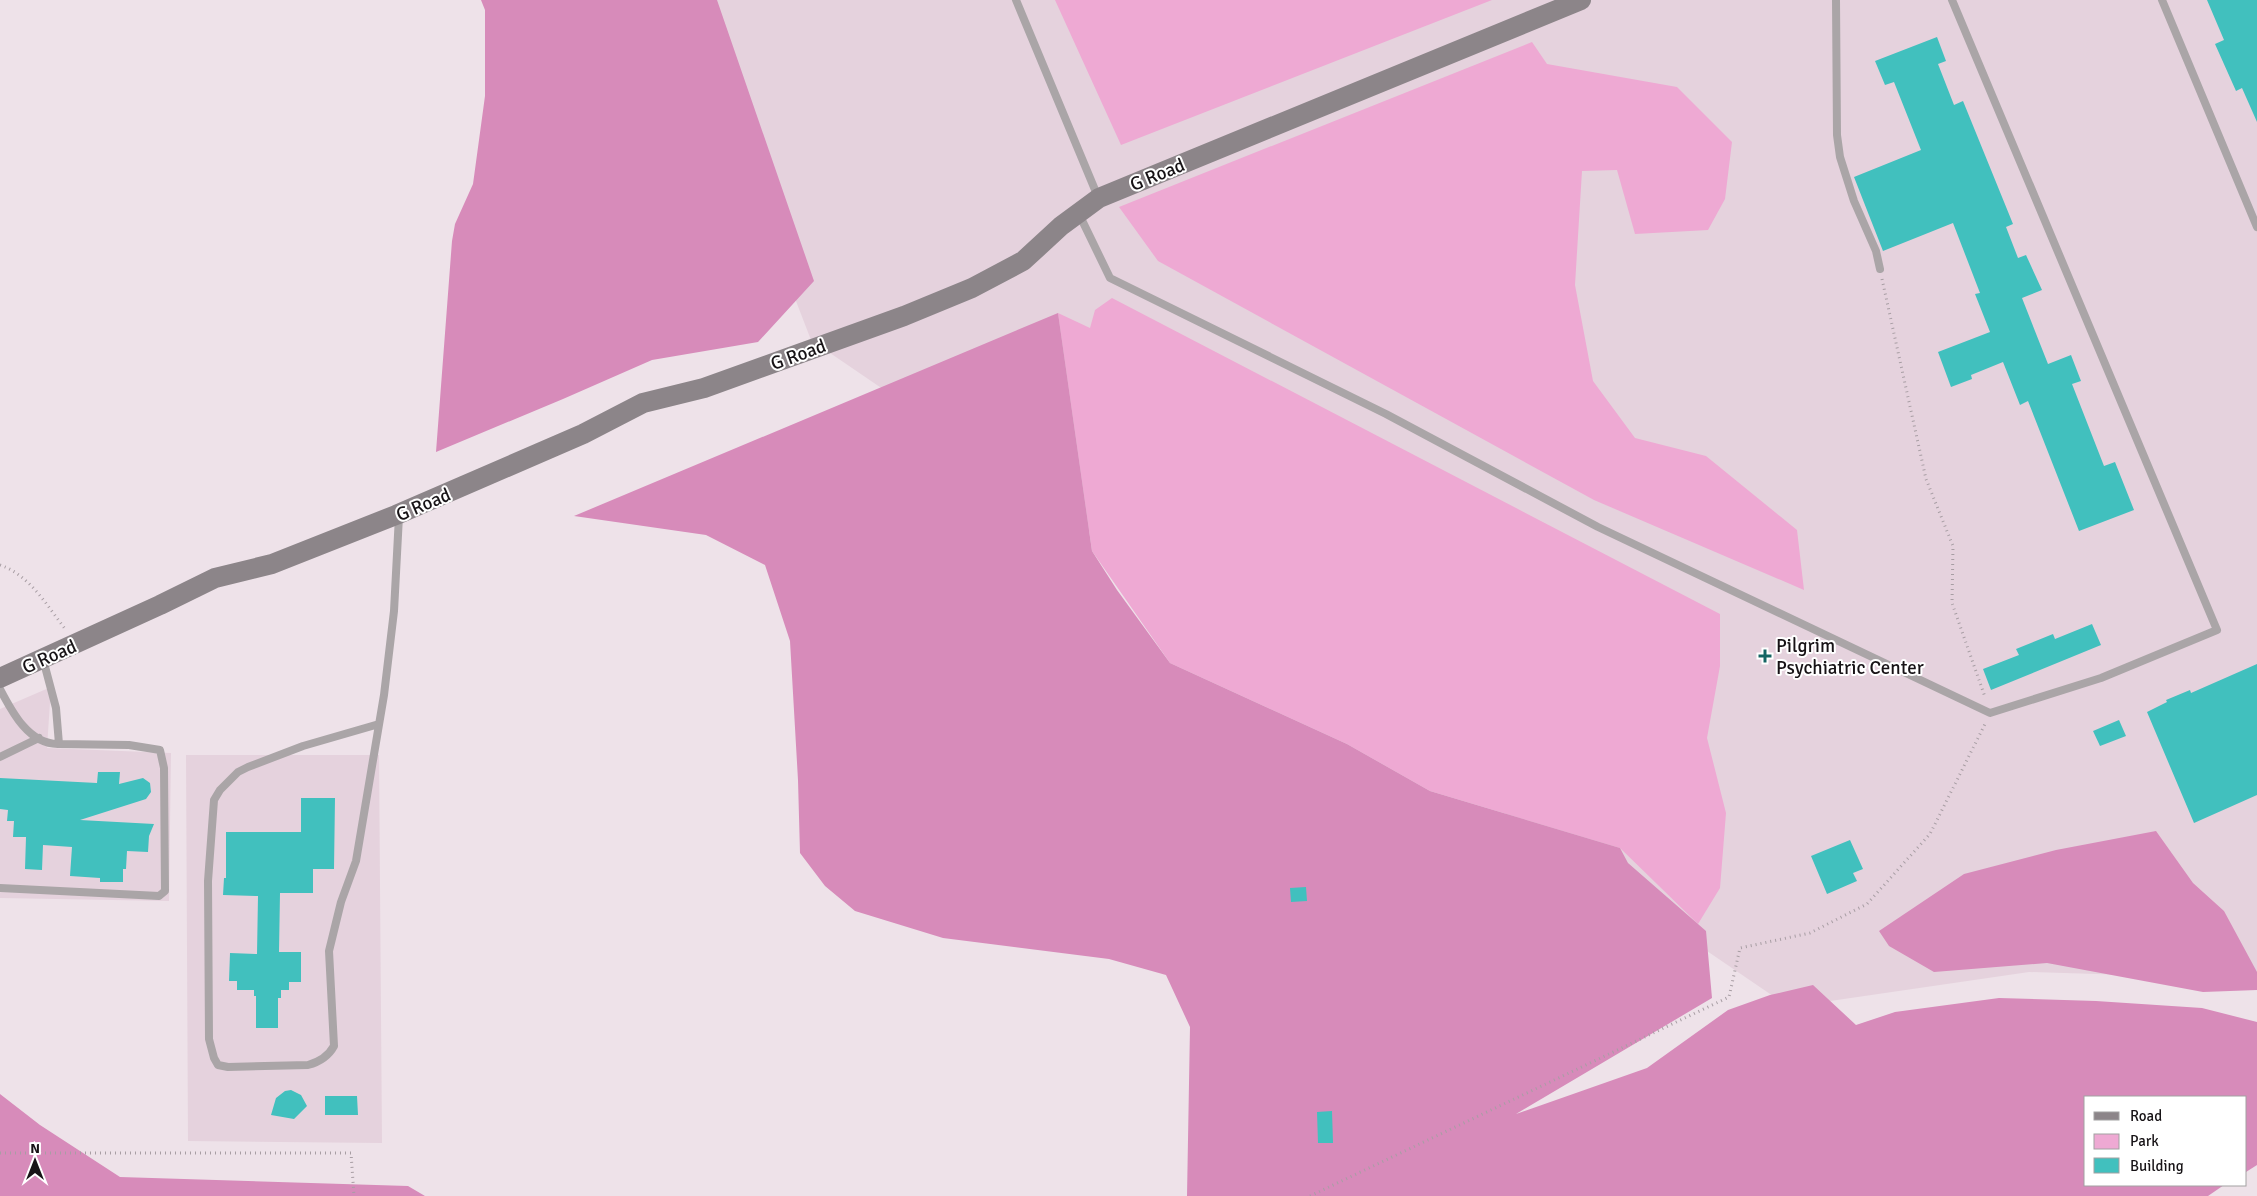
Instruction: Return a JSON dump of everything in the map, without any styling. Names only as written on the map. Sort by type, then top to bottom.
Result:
[{"type":"street","name":"G Road","points":[[0,678],[77,644],[214,578],[272,564],[400,514],[583,434],[643,403],[704,388],[904,316],[972,288],[1023,261],[1061,226],[1099,198],[1581,0]]},
{"type":"lane","points":[[1016,0],[1099,198]]},
{"type":"lane","points":[[1836,0],[1840,158],[1854,201],[1876,251],[1880,269]]},
{"type":"lane","points":[[1079,213],[1110,278],[1386,414],[1598,527],[1990,713],[2101,678],[2217,630],[1952,0]]},
{"type":"lane","points":[[2162,0],[2257,227]]},
{"type":"lane","points":[[379,724],[303,746],[248,767],[238,772],[214,800],[208,881],[209,1038],[214,1058],[218,1064],[228,1068],[308,1065],[320,1061],[331,1052],[334,1046],[329,950],[341,902],[356,861],[379,724],[394,611],[400,514]]},
{"type":"lane","points":[[42,659],[56,708],[59,744]]},
{"type":"lane","points":[[0,689],[20,724],[27,731],[50,745],[129,745],[160,750],[164,768],[165,892],[159,896],[0,888]]},
{"type":"lane","points":[[0,757],[39,738]]},
{"type":"path","points":[[1310,1196],[1729,997],[1740,948],[1810,933],[1867,904],[1930,834],[1990,713],[1952,603],[1953,546],[1926,479],[1880,269]]},
{"type":"path","points":[[0,565],[11,569],[30,584],[77,644]]},
{"type":"path","points":[[0,1153],[351,1152],[354,1196]]},
{"type":"shaded area","points":[[481,0],[717,0],[814,281],[758,342],[652,360],[436,452],[452,241],[455,224],[473,184],[485,96],[485,10]]},
{"type":"shaded area","name":"Pilgrim Psychiatric Center","points":[[680,0],[2257,0],[2257,979],[2029,972],[1789,1007],[811,340]]},
{"type":"shaded area","points":[[1058,313],[1092,551],[1117,590],[1170,663],[1347,744],[1430,791],[1620,848],[1628,863],[1706,931],[1712,998],[1516,1114],[1647,1068],[1728,1010],[1770,995],[1813,985],[1856,1025],[1895,1012],[1999,998],[2096,1001],[2202,1008],[2257,1022],[2257,1165],[2247,1171],[2247,1096],[2084,1096],[2084,1186],[2223,1186],[2208,1196],[1187,1196],[1190,1027],[1166,975],[1109,959],[943,938],[855,911],[825,886],[800,853],[790,641],[765,565],[706,535],[574,516]]},
{"type":"shaded area","points":[[51,687],[47,748],[171,753],[169,901],[0,898],[0,709]]},
{"type":"shaded area","points":[[186,755],[379,755],[382,1143],[188,1141]]},
{"type":"shaded area","points":[[2156,831],[2193,883],[2224,911],[2257,972],[2257,990],[2203,992],[2047,963],[1934,972],[1889,946],[1879,931],[1964,874],[2056,850]]},
{"type":"shaded area","points":[[0,1094],[40,1125],[120,1177],[408,1186],[425,1196],[0,1196]]},
{"type":"green space","points":[[1055,0],[1492,0],[1121,145]]},
{"type":"green space","points":[[1532,42],[1547,64],[1677,87],[1732,142],[1725,199],[1708,230],[1635,234],[1617,170],[1582,171],[1575,285],[1593,381],[1635,438],[1706,456],[1797,530],[1804,590],[1594,500],[1158,261],[1119,207]]},
{"type":"green space","points":[[1112,298],[1720,614],[1720,666],[1707,738],[1726,813],[1720,888],[1698,924],[1620,848],[1430,791],[1347,744],[1170,663],[1092,551],[1058,313],[1090,328],[1095,310]]},
{"type":"building","points":[[2207,0],[2257,0],[2257,122],[2242,88],[2236,91],[2215,44],[2224,40]]},
{"type":"building","points":[[1937,37],[1946,61],[1938,64],[1954,105],[1963,101],[2013,224],[2006,227],[2018,258],[2026,255],[2042,290],[2022,298],[2048,364],[2071,355],[2081,381],[2072,384],[2104,466],[2115,462],[2134,510],[2079,531],[2028,401],[2020,405],[2003,362],[1971,375],[1972,379],[1951,387],[1938,352],[1990,332],[1975,294],[1980,293],[1953,223],[1883,251],[1854,177],[1921,150],[1894,82],[1885,85],[1875,61]]},
{"type":"building","points":[[2092,624],[2101,645],[1991,690],[1983,669],[2019,655],[2016,649],[2053,634],[2055,639]]},
{"type":"building","points":[[2257,664],[2257,795],[2194,823],[2147,712],[2167,702],[2166,700],[2190,690],[2191,693]]},
{"type":"building","points":[[2119,720],[2126,736],[2100,746],[2093,731]]},
{"type":"building","points":[[98,772],[120,772],[119,784],[143,778],[150,783],[151,792],[146,799],[80,820],[154,824],[149,836],[148,852],[127,851],[126,869],[123,869],[123,882],[100,882],[100,878],[70,876],[72,847],[43,845],[42,870],[25,869],[26,837],[13,837],[14,821],[7,821],[8,810],[0,809],[0,778],[97,783]]},
{"type":"building","points":[[301,798],[335,798],[334,869],[313,869],[313,893],[280,893],[279,952],[301,952],[301,982],[289,982],[289,990],[281,990],[281,998],[278,998],[278,1028],[256,1028],[256,996],[254,996],[254,990],[237,990],[237,981],[229,981],[230,953],[257,954],[258,896],[223,895],[224,878],[226,878],[226,832],[301,832]]},
{"type":"building","points":[[1850,840],[1863,869],[1853,873],[1857,881],[1827,894],[1811,856]]},
{"type":"building","points":[[1306,887],[1307,901],[1291,902],[1290,888]]},
{"type":"building","points":[[291,1090],[301,1095],[307,1106],[294,1119],[271,1115],[276,1098],[285,1091]]},
{"type":"building","points":[[325,1096],[357,1096],[358,1115],[325,1115]]},
{"type":"building","points":[[1332,1111],[1333,1143],[1318,1143],[1317,1112]]},
{"type":"place","name":"Pilgrim Psychiatric Center","points":[[1765,656]]}]
